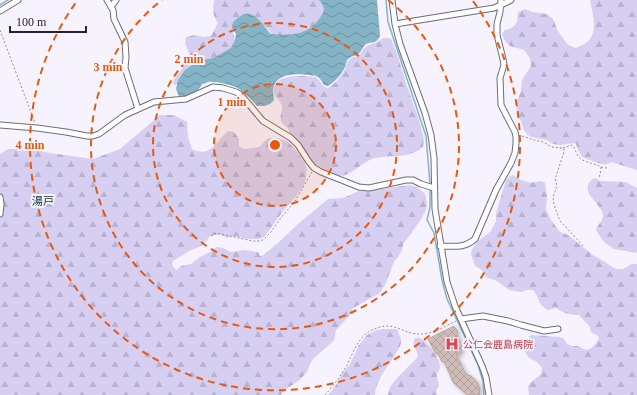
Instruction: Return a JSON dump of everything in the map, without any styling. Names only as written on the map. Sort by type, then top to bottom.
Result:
[{"type":"street","points":[[0,11],[18,0]]},
{"type":"street","points":[[107,0],[113,10],[114,19],[125,42],[125,68],[138,109]]},
{"type":"street","points":[[111,7],[116,0]]},
{"type":"street","points":[[392,0],[395,24],[400,44],[425,113],[431,135],[434,158],[431,187],[447,282],[458,320],[482,366],[486,377],[489,395]]},
{"type":"street","points":[[395,24],[494,8],[501,3],[511,0]]},
{"type":"street","points":[[440,246],[462,246],[469,244],[475,239],[496,190],[515,153],[516,137],[501,105],[500,78],[504,65],[504,59],[497,35],[501,3]]},
{"type":"street","points":[[0,125],[37,128],[93,136],[99,134],[138,109],[154,102],[186,99],[213,87],[228,89],[241,95],[263,121],[291,138],[298,145],[314,168],[359,187],[369,188],[406,180],[413,180],[431,187]]},
{"type":"street","points":[[0,197],[0,214]]},
{"type":"street","points":[[458,320],[483,316],[544,331],[558,329]]},
{"type":"path","points":[[0,30],[37,128]]},
{"type":"path","points":[[515,134],[543,142],[552,147],[562,148],[572,145],[574,146],[577,155],[581,159],[607,168]]},
{"type":"path","points":[[562,148],[564,149],[564,152],[555,179],[556,186],[553,197],[554,205],[560,221],[584,247]]},
{"type":"path","points":[[599,178],[601,167]]},
{"type":"path","points":[[211,236],[216,233],[258,242],[263,240],[295,201],[314,168]]},
{"type":"path","points":[[325,395],[346,366],[358,342],[369,332],[382,326],[391,326],[413,333],[423,334],[434,331],[458,320]]},
{"type":"green space","points":[[214,0],[322,0],[325,12],[311,30],[300,35],[274,36],[267,28],[256,20],[234,24],[233,33],[236,43],[231,50],[174,86],[173,81],[190,56],[185,43],[186,37],[195,35],[203,37],[211,36],[218,23],[213,12]]},
{"type":"green space","points":[[590,0],[637,0],[637,170],[611,162],[605,165],[582,157],[576,144],[574,143],[560,145],[553,144],[546,140],[528,135],[524,130],[516,107],[521,91],[522,80],[531,66],[530,58],[524,50],[510,46],[505,41],[502,34],[505,30],[512,28],[516,24],[518,12],[525,9],[532,12],[547,14],[553,19],[558,31],[568,45],[576,48],[589,40],[594,28]]},
{"type":"green space","points":[[383,38],[391,39],[397,54],[419,120],[424,140],[423,147],[416,152],[406,155],[375,158],[347,174],[342,176],[334,175],[320,169],[310,161],[294,137],[289,134],[289,131],[281,121],[280,117],[282,106],[274,92],[275,86],[278,81],[284,78],[305,76],[316,77],[328,88],[340,77],[350,59],[358,56],[367,46]]},
{"type":"green space","points":[[160,115],[174,115],[187,122],[188,137],[192,149],[204,152],[212,148],[228,131],[234,132],[239,139],[239,146],[244,149],[259,147],[268,138],[279,138],[287,141],[295,149],[303,160],[307,169],[305,183],[265,236],[260,239],[248,239],[235,236],[227,238],[220,235],[213,235],[209,237],[201,246],[189,251],[173,261],[172,264],[177,270],[181,266],[191,264],[216,247],[223,248],[231,252],[245,250],[258,252],[260,256],[262,256],[328,199],[343,198],[359,191],[409,185],[417,187],[425,194],[427,203],[426,210],[403,244],[402,251],[394,262],[385,285],[380,293],[353,308],[349,316],[336,330],[334,340],[314,358],[307,372],[300,380],[286,389],[281,395],[0,395],[0,154],[8,149],[29,149],[93,159],[120,149]]},
{"type":"green space","points":[[512,175],[526,182],[541,181],[545,183],[547,196],[546,209],[551,220],[560,232],[568,235],[593,255],[616,269],[623,269],[632,264],[637,264],[637,395],[529,395],[529,384],[541,374],[542,368],[538,363],[528,357],[524,350],[524,343],[531,335],[560,337],[564,339],[567,344],[578,346],[586,350],[590,349],[599,339],[598,336],[591,332],[590,327],[579,315],[573,315],[556,308],[548,310],[540,303],[533,290],[521,292],[509,290],[497,281],[486,277],[482,270],[475,266],[471,254],[472,249],[477,242],[491,231],[496,221],[496,213],[506,180]]},
{"type":"green space","points":[[595,178],[600,181],[626,182],[637,188],[637,253],[614,249],[604,242],[596,230],[603,216],[589,192],[589,182]]},
{"type":"green space","points":[[397,329],[401,339],[401,344],[378,382],[375,395],[328,395],[350,364],[359,345],[367,335],[377,330]]},
{"type":"green space","points":[[415,338],[420,338],[424,341],[438,360],[440,369],[437,375],[439,385],[436,390],[437,395],[388,395],[395,380],[418,356],[414,346]]},
{"type":"water","points":[[319,0],[377,0],[380,36],[375,42],[365,45],[357,55],[348,59],[342,73],[331,84],[328,86],[324,85],[320,78],[314,76],[295,74],[285,76],[274,85],[274,100],[269,105],[262,106],[257,106],[242,91],[229,85],[215,82],[202,84],[198,90],[192,94],[179,97],[176,89],[178,80],[185,70],[198,61],[213,58],[231,48],[236,34],[232,28],[233,22],[244,14],[252,14],[271,34],[296,34],[306,31],[315,24],[321,16],[324,7]]},
{"type":"building","points":[[454,326],[458,332],[456,333],[463,347],[460,349],[462,352],[456,355],[466,374],[471,376],[477,382],[480,395],[467,395],[453,382],[444,361],[442,362],[438,353],[436,354],[428,339]]},
{"type":"waterway","points":[[0,5],[8,0]]},
{"type":"waterway","points":[[386,0],[388,22],[426,136],[430,184],[430,207],[427,220],[434,233],[442,280],[447,299],[478,365],[483,382],[484,395]]},
{"type":"place","name":"公仁会鹿島病院","points":[[452,344]]},
{"type":"district","name":"湯戸","points":[[43,201]]}]
